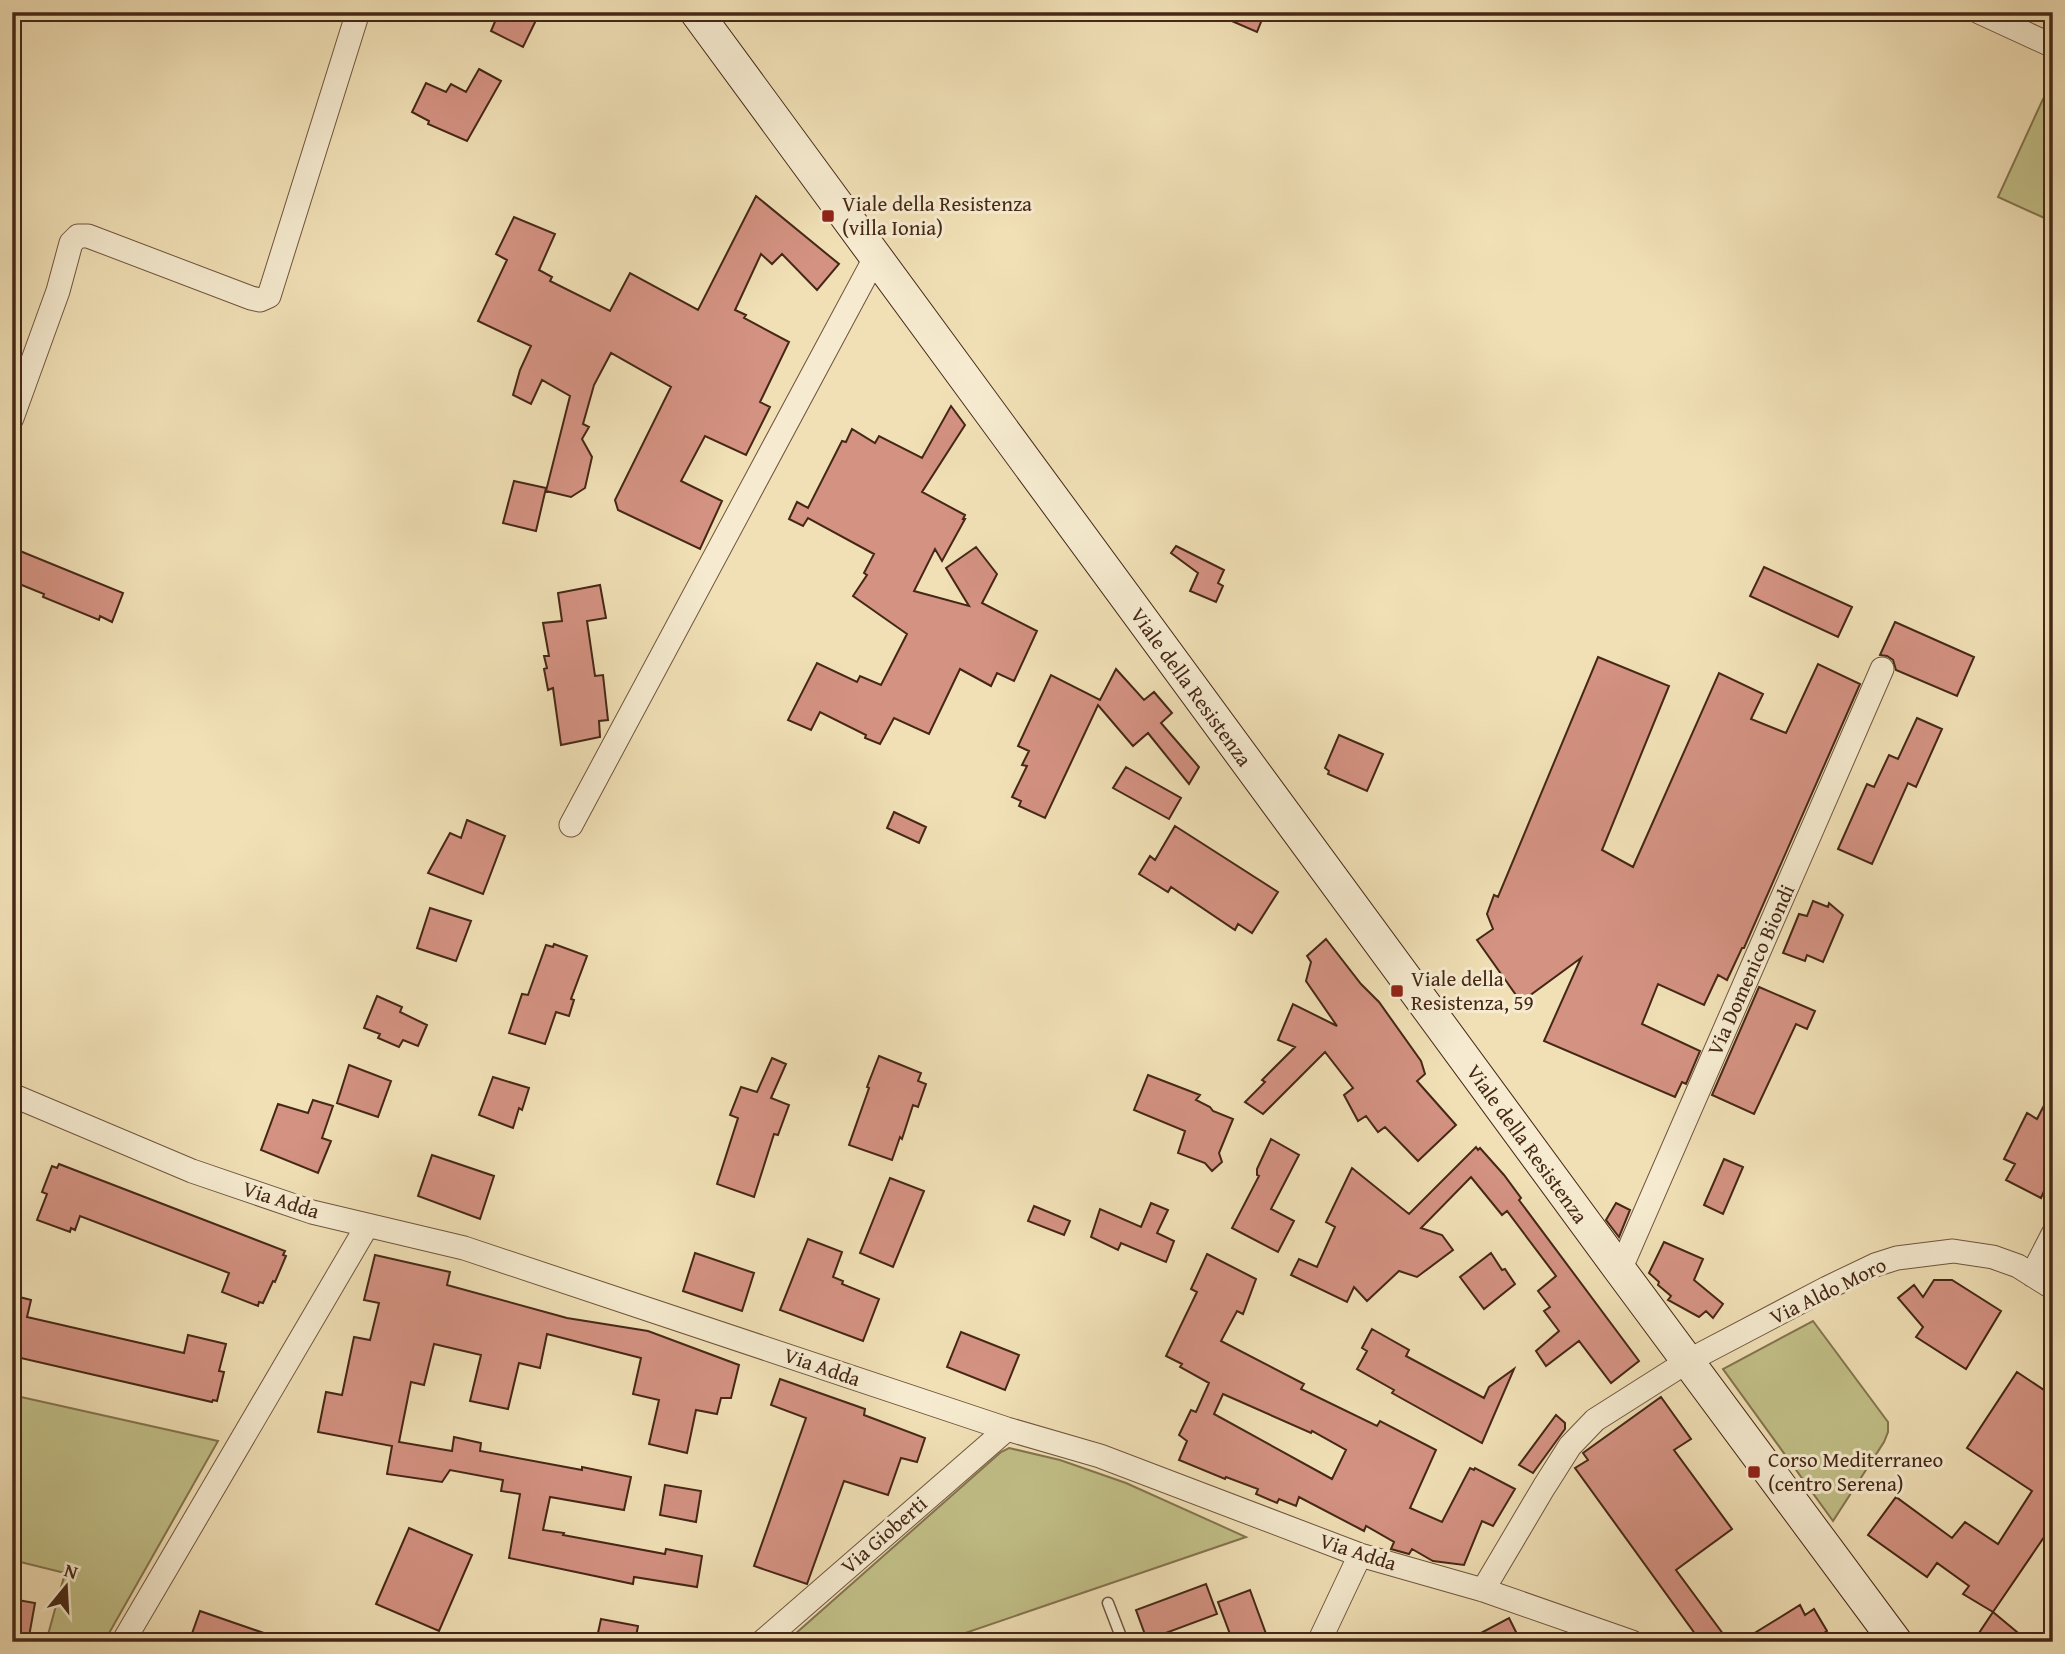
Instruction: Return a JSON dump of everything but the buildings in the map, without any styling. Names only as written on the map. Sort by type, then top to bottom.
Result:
[{"type":"main road","name":"Viale della Resistenza","points":[[696,12],[1896,1642]]},
{"type":"street","points":[[12,418],[58,290],[71,243],[78,236],[88,236],[251,298],[260,300],[269,296],[358,12]]},
{"type":"street","points":[[1979,12],[2053,46]]},
{"type":"street","points":[[571,825],[875,258]]},
{"type":"street","name":"Via Domenico Biondi","points":[[1620,1270],[1882,669]]},
{"type":"street","name":"Via Adda","points":[[12,1096],[192,1171],[312,1212],[464,1248],[1007,1429],[1100,1456],[1360,1555],[1483,1590],[1632,1642]]},
{"type":"street","points":[[123,1642],[367,1226]]},
{"type":"street","points":[[2032,1275],[2053,1234]]},
{"type":"street","name":"Via Aldo Moro","points":[[1483,1590],[1570,1446],[1595,1420],[1688,1361],[1827,1288],[1875,1265],[1897,1258],[1953,1251],[1993,1257],[2018,1266],[2053,1288]]},
{"type":"street","name":"Via Gioberti","points":[[762,1642],[1007,1429]]},
{"type":"street","points":[[1320,1642],[1360,1555]]},
{"type":"lane","points":[[1108,1603],[1123,1642]]},
{"type":"shaded area","points":[[2043,99],[2053,104],[2053,222],[1998,197]]},
{"type":"shaded area","points":[[1813,1321],[1888,1422],[1884,1442],[1833,1521],[1723,1369]]},
{"type":"shaded area","points":[[12,1395],[218,1441],[104,1642],[46,1642],[65,1573],[12,1560]]},
{"type":"shaded area","points":[[1009,1448],[1060,1460],[1126,1483],[1246,1537],[939,1642],[786,1642],[1001,1452]]},
{"type":"place","name":"Viale della Resistenza (villa Ionia)","points":[[828,216]]},
{"type":"place","name":"Viale della Resistenza, 59","points":[[1397,991]]},
{"type":"place","name":"Corso Mediterraneo (centro Serena)","points":[[1754,1472]]}]
